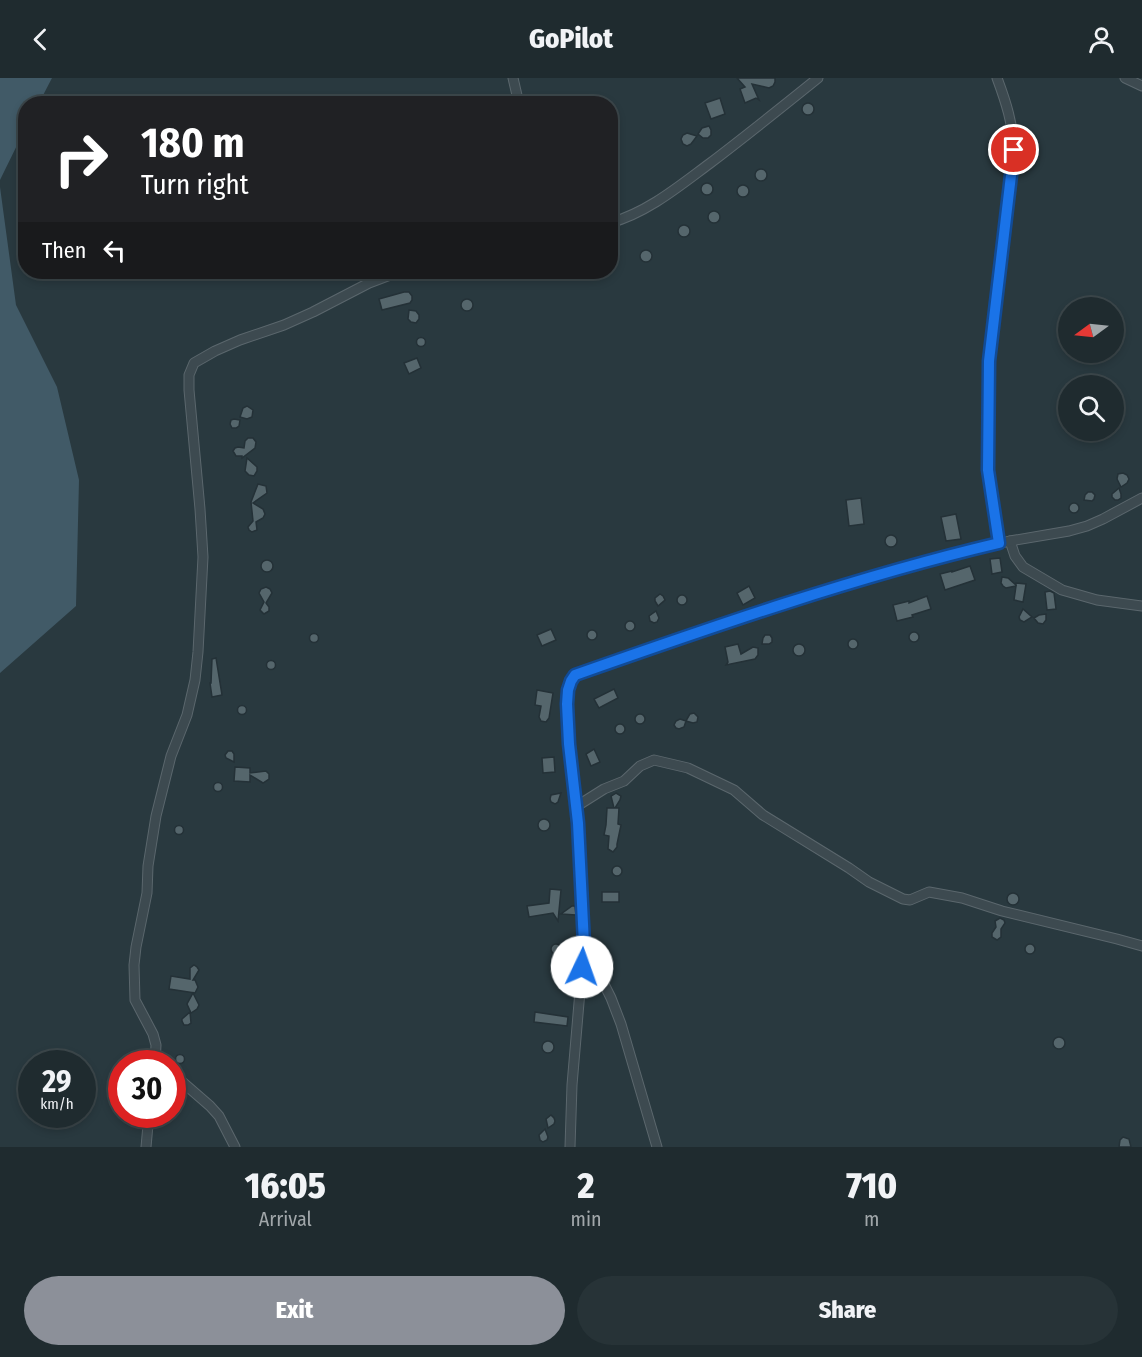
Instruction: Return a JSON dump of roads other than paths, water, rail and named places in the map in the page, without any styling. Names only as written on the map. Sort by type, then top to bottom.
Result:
[{"type":"street","points":[[513,78],[517,96]]},
{"type":"street","points":[[618,220],[654,204],[674,190],[818,78]]},
{"type":"street","points":[[997,78],[1013,130],[1014,150],[989,361],[988,470],[999,543]]},
{"type":"street","points":[[1125,78],[1142,86]]},
{"type":"street","points":[[157,1050],[153,1034],[135,999],[134,965],[147,893],[148,866],[156,816],[171,756],[187,715],[195,680],[198,652],[203,557],[189,375],[194,363],[215,351],[240,340],[284,326],[380,279]]},
{"type":"street","points":[[570,1147],[572,1085],[584,944],[577,806],[569,744],[567,704],[568,690],[575,675],[718,625],[820,593],[958,553],[1088,526],[1142,498]]},
{"type":"street","points":[[1010,541],[1015,556],[1023,567],[1062,590],[1097,600],[1142,606]]},
{"type":"street","points":[[577,806],[604,789],[624,781],[640,765],[654,760],[688,768],[734,790],[763,815],[869,882],[903,899],[910,900],[928,892],[962,898],[1002,911],[1142,946]]},
{"type":"street","points":[[584,944],[611,998],[621,1024],[657,1147]]},
{"type":"street","points":[[186,1085],[219,1116],[235,1147]]},
{"type":"street","points":[[146,1147],[148,1128]]},
{"type":"water","points":[[0,78],[52,78],[43,96],[18,96],[18,143],[0,180]]},
{"type":"water","points":[[0,187],[16,305],[57,387],[79,480],[76,606],[0,673]]}]
